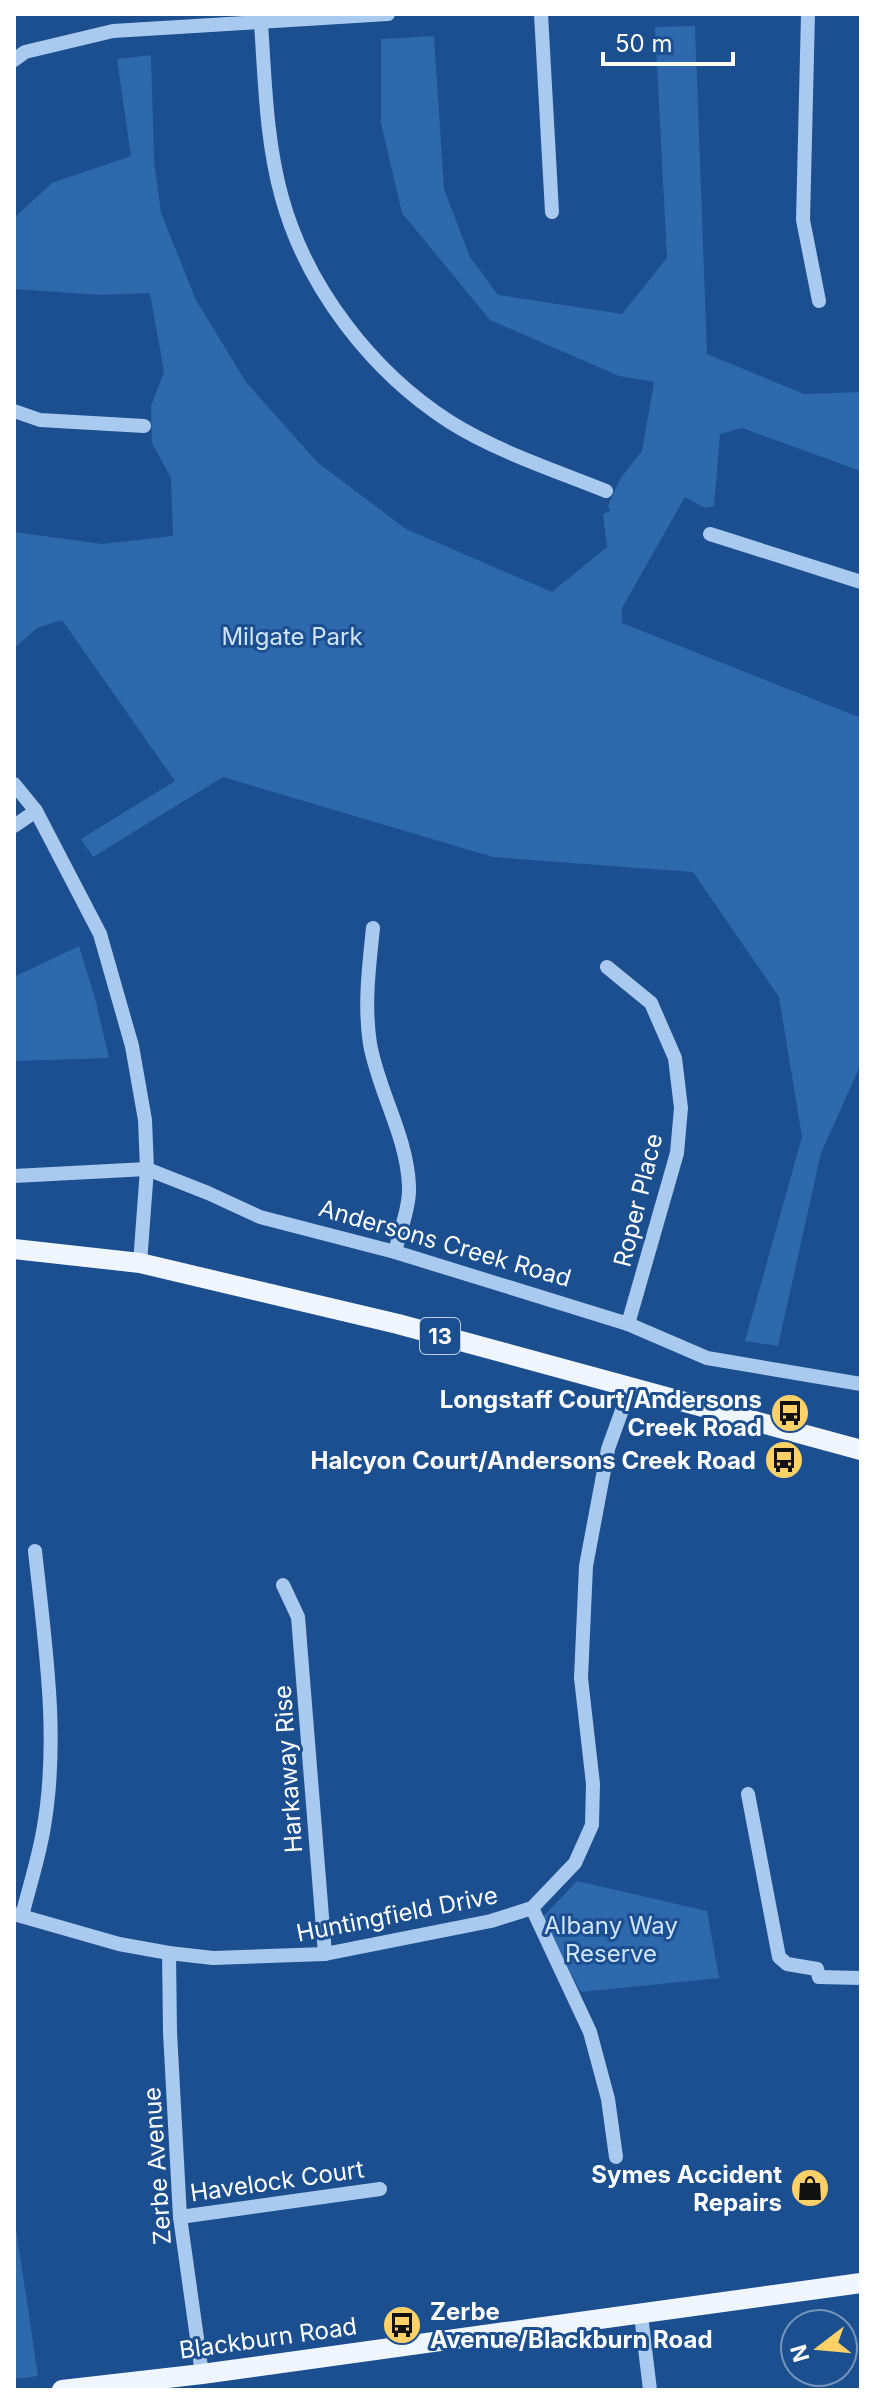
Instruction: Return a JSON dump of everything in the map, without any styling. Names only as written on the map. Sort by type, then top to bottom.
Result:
[{"type":"main road","name":"13","points":[[14,1249],[140,1263],[398,1324],[861,1450]]},
{"type":"main road","name":"Blackburn Road","points":[[62,2390],[202,2374],[861,2283]]},
{"type":"street","points":[[14,60],[25,52],[113,31],[388,14]]},
{"type":"street","points":[[541,14],[552,212]]},
{"type":"street","points":[[808,14],[803,220],[819,301]]},
{"type":"street","points":[[261,23],[271,146],[282,199],[303,254],[331,304],[369,353],[410,392],[451,422],[500,448],[606,491]]},
{"type":"street","points":[[14,411],[40,420],[144,426]]},
{"type":"street","points":[[710,534],[861,582]]},
{"type":"street","points":[[14,784],[36,811],[100,934],[132,1046],[145,1120],[147,1169],[140,1263]]},
{"type":"street","points":[[14,826],[36,811]]},
{"type":"street","points":[[373,928],[366,998],[370,1042],[379,1082],[403,1142],[410,1188],[395,1252]]},
{"type":"street","name":"Roper Place","points":[[607,967],[651,1003],[675,1058],[681,1108],[677,1153],[628,1324]]},
{"type":"street","name":"Andersons Creek Road","points":[[14,1176],[147,1169],[260,1217],[395,1252],[628,1324],[707,1358],[861,1384]]},
{"type":"street","name":"Huntingfield Drive","points":[[18,1915],[119,1944],[213,1958],[325,1954],[491,1921],[532,1908],[575,1863],[592,1825],[593,1784],[581,1678],[586,1566],[608,1449],[630,1388]]},
{"type":"street","points":[[18,1915],[43,1832],[50,1758],[49,1687],[35,1551]]},
{"type":"street","name":"Harkaway Rise","points":[[283,1585],[298,1617],[325,1954]]},
{"type":"street","points":[[748,1794],[779,1957],[787,1964],[817,1969],[819,1977],[861,1978]]},
{"type":"street","points":[[532,1908],[590,2032],[608,2099],[616,2157]]},
{"type":"street","name":"Zerbe Avenue","points":[[169,1953],[180,2217],[202,2374]]},
{"type":"street","name":"Havelock Court","points":[[180,2217],[380,2189]]},
{"type":"street","points":[[641,2315],[650,2390]]},
{"type":"green space","name":"Milgate Park","points":[[695,26],[707,354],[804,394],[861,392],[861,471],[742,428],[720,434],[714,506],[705,508],[685,497],[622,608],[622,623],[861,718],[861,1064],[821,1153],[778,1346],[745,1341],[802,1137],[779,997],[693,872],[493,857],[223,777],[93,857],[81,839],[175,781],[62,620],[37,628],[14,648],[14,532],[102,544],[173,536],[171,478],[152,443],[151,406],[164,372],[150,293],[100,295],[14,289],[14,218],[52,183],[131,156],[117,59],[151,55],[154,160],[161,213],[196,300],[246,382],[317,462],[406,529],[552,592],[607,547],[603,514],[610,511],[608,505],[620,479],[642,451],[654,382],[619,376],[490,320],[402,213],[381,123],[381,39],[434,36],[444,189],[470,257],[498,295],[622,314],[667,258],[655,27]]},
{"type":"green space","points":[[79,946],[109,1058],[14,1061],[14,977]]},
{"type":"green space","name":"Albany Way Reserve","points":[[577,1881],[707,1911],[719,1978],[581,1992],[542,1918]]},
{"type":"green space","points":[[14,2215],[38,2376],[14,2379]]},
{"type":"place","name":"Longstaff Court/Andersons Creek Road","points":[[790,1413]]},
{"type":"place","name":"Halcyon Court/Andersons Creek Road","points":[[784,1460]]},
{"type":"place","name":"Symes Accident Repairs","points":[[810,2188]]},
{"type":"place","name":"Zerbe Avenue/Blackburn Road","points":[[402,2325]]}]
